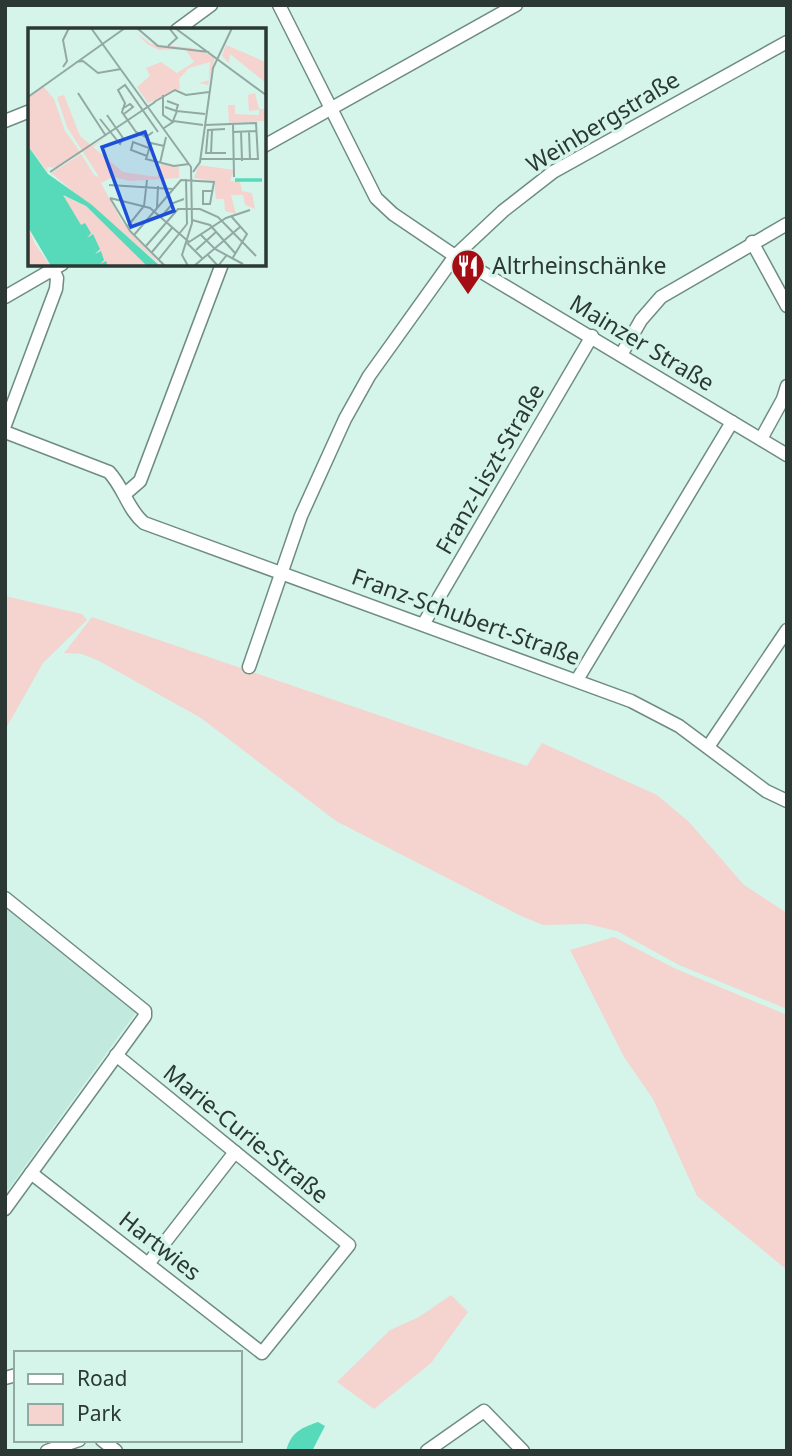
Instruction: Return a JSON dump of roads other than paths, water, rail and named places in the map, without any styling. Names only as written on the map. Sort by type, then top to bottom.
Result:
[{"type":"street","points":[[180,28],[211,5]]},
{"type":"street","name":"Mainzer Straße","points":[[279,5],[376,198],[393,214],[455,256],[787,455]]},
{"type":"street","points":[[266,145],[516,5]]},
{"type":"street","name":"Weinbergstraße","points":[[248,667],[301,516],[345,419],[369,376],[455,256],[503,211],[553,172],[787,42]]},
{"type":"street","points":[[5,121],[28,111]]},
{"type":"street","points":[[621,355],[641,320],[662,296],[787,224]]},
{"type":"street","points":[[752,242],[787,306]]},
{"type":"street","points":[[125,494],[140,481],[221,266]]},
{"type":"street","points":[[5,297],[57,267],[56,289],[5,425]]},
{"type":"street","name":"Franz-Liszt-Straße","points":[[424,623],[592,337]]},
{"type":"street","points":[[761,439],[783,399],[787,386]]},
{"type":"street","points":[[577,680],[732,422]]},
{"type":"street","name":"Franz-Schubert-Straße","points":[[5,432],[109,472],[125,494],[134,513],[145,523],[631,701],[679,726],[766,791],[787,802]]},
{"type":"street","points":[[708,747],[787,629]]},
{"type":"street","points":[[5,898],[145,1011],[145,1016],[5,1209]]},
{"type":"street","name":"Marie-Curie-Straße","points":[[116,1055],[349,1245],[262,1353]]},
{"type":"street","points":[[148,1264],[236,1152]]},
{"type":"street","name":"Hartwies","points":[[31,1173],[262,1353]]},
{"type":"street","points":[[426,1451],[485,1410],[523,1451]]},
{"type":"street","points":[[47,1451],[73,1442]]},
{"type":"place","name":"Altrheinschänke","points":[[468,296]]}]
